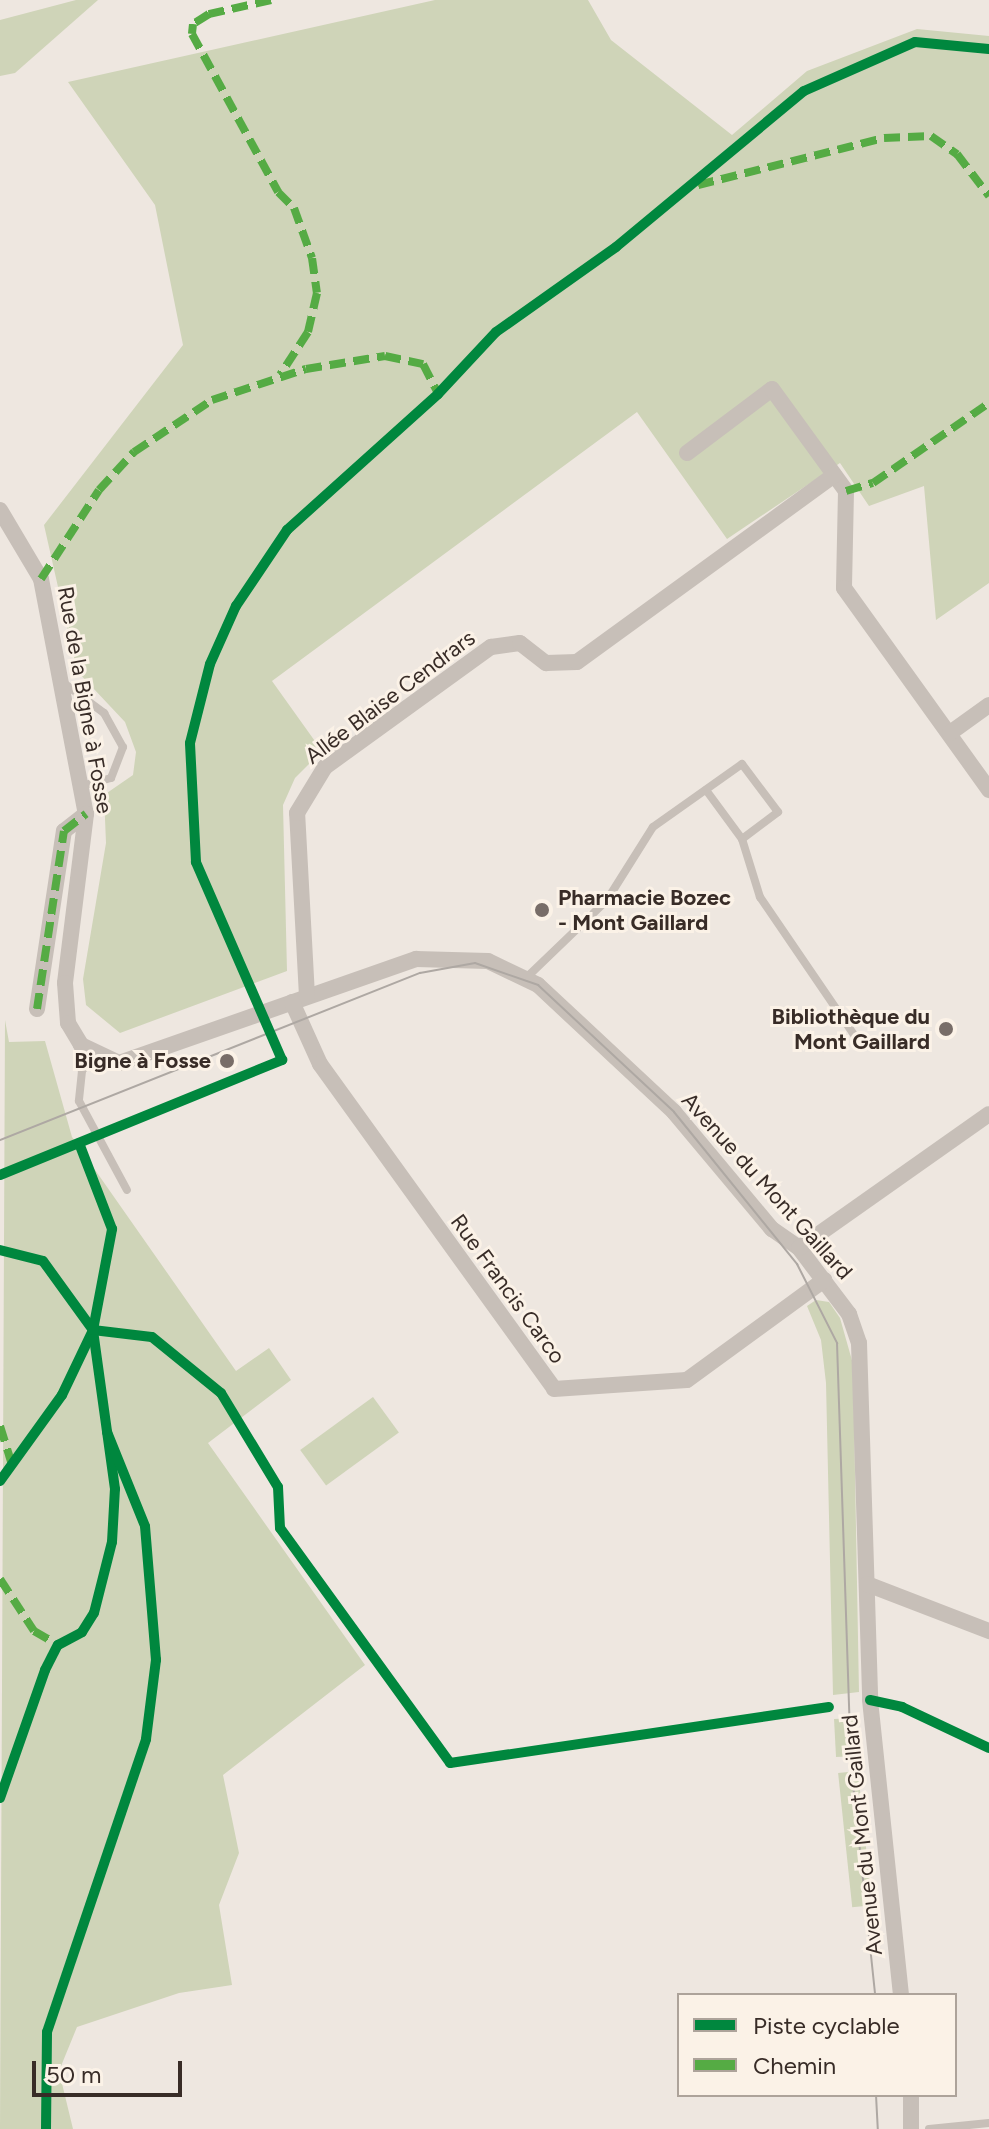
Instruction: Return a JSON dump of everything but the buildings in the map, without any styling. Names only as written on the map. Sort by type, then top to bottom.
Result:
[{"type":"street","points":[[687,453],[772,389],[834,475],[851,507],[844,588],[989,790]]},
{"type":"street","name":"Allée Blaise Cendrars","points":[[300,999],[297,813],[325,767],[491,647],[520,643],[546,663],[577,662],[834,475]]},
{"type":"street","name":"Rue de la Bigne à Fosse","points":[[0,511],[41,579],[86,814],[65,983],[68,1023],[94,1056]]},
{"type":"street","points":[[950,733],[989,705]]},
{"type":"street","points":[[37,1009],[64,831],[86,814]]},
{"type":"street","name":"Avenue du Mont Gaillard","points":[[300,999],[416,959],[456,955],[526,978],[674,1112],[772,1229],[799,1248],[824,1280],[859,1343],[875,1763],[901,1993]]},
{"type":"street","points":[[94,1056],[119,1063],[300,999]]},
{"type":"street","name":"Rue Francis Carco","points":[[300,999],[309,1044],[554,1389],[687,1380],[824,1280]]},
{"type":"street","points":[[799,1248],[989,1114]]},
{"type":"street","points":[[867,1584],[989,1631]]},
{"type":"street","points":[[911,2097],[911,2129]]},
{"type":"lane","points":[[61,680],[104,713],[123,747],[111,778],[81,786]]},
{"type":"lane","points":[[526,978],[600,908],[653,827],[742,764],[778,812],[742,839]]},
{"type":"lane","points":[[706,790],[742,839],[772,919],[857,1039]]},
{"type":"lane","points":[[94,1056],[82,1071],[79,1101],[127,1190]]},
{"type":"lane","points":[[929,2129],[989,2123]]},
{"type":"green space","points":[[76,0],[98,0],[15,73],[0,76],[0,20]]},
{"type":"green space","points":[[435,0],[588,0],[611,40],[732,135],[807,71],[917,29],[989,36],[989,583],[936,620],[924,486],[869,506],[840,463],[727,539],[637,412],[272,681],[322,751],[295,778],[283,805],[287,971],[120,1033],[86,1005],[83,979],[106,843],[104,795],[133,775],[136,752],[125,722],[77,671],[44,525],[183,345],[155,205],[68,82]]},
{"type":"green space","points":[[5,1020],[9,1042],[45,1041],[72,1137],[236,1371],[269,1348],[291,1380],[208,1443],[365,1665],[223,1775],[239,1853],[219,1905],[232,1985],[179,1993],[77,2027],[59,2071],[73,2129],[0,2129]]},
{"type":"green space","points":[[816,1300],[829,1302],[840,1318],[853,1364],[859,1692],[833,1695],[826,1383],[821,1340],[807,1306]]},
{"type":"green space","points":[[373,1397],[399,1433],[326,1485],[300,1450]]},
{"type":"green space","points":[[854,1718],[856,1756],[836,1757],[834,1719]]},
{"type":"green space","points":[[858,1771],[872,1905],[852,1907],[838,1773]]},
{"type":"tram line","points":[[0,1140],[420,973],[475,963],[538,985],[674,1112],[797,1264],[837,1343],[851,1765],[875,1993]]},
{"type":"tram line","points":[[876,2097],[878,2129]]},
{"type":"marked path","points":[[271,0],[209,14],[193,24],[192,34],[278,192],[294,208],[312,258],[317,293],[308,332],[280,375]]},
{"type":"marked path","points":[[698,185],[884,138],[931,136],[957,154],[989,196]]},
{"type":"marked path","points":[[41,579],[99,490],[134,452],[212,400],[306,369],[385,356],[423,364],[438,394]]},
{"type":"marked path","points":[[846,491],[873,483],[989,403]]},
{"type":"marked path","points":[[37,1009],[64,831],[86,814]]},
{"type":"marked path","points":[[0,1426],[13,1468]]},
{"type":"marked path","points":[[0,1579],[34,1631],[58,1645]]},
{"type":"cycle path","points":[[0,1175],[282,1060],[196,862],[190,743],[210,664],[236,606],[287,530],[438,394],[496,332],[616,247],[804,91],[915,42],[989,49]]},
{"type":"cycle path","points":[[0,1798],[45,1670],[58,1645],[82,1632],[94,1613],[112,1542],[115,1489],[93,1330],[112,1229],[79,1143]]},
{"type":"cycle path","points":[[0,1250],[43,1261],[93,1330]]},
{"type":"cycle path","points":[[93,1330],[152,1337],[221,1393],[278,1487],[280,1528],[450,1763],[829,1707]]},
{"type":"cycle path","points":[[0,1481],[62,1395],[92,1332]]},
{"type":"cycle path","points":[[46,2129],[47,2032],[146,1739],[156,1660],[145,1526],[107,1432]]},
{"type":"cycle path","points":[[870,1700],[902,1707],[989,1748]]},
{"type":"place","name":"Pharmacie Bozec - Mont Gaillard","points":[[542,910]]},
{"type":"place","name":"Bibliothèque du Mont Gaillard","points":[[946,1029]]},
{"type":"place","name":"Bigne à Fosse","points":[[227,1061]]}]
